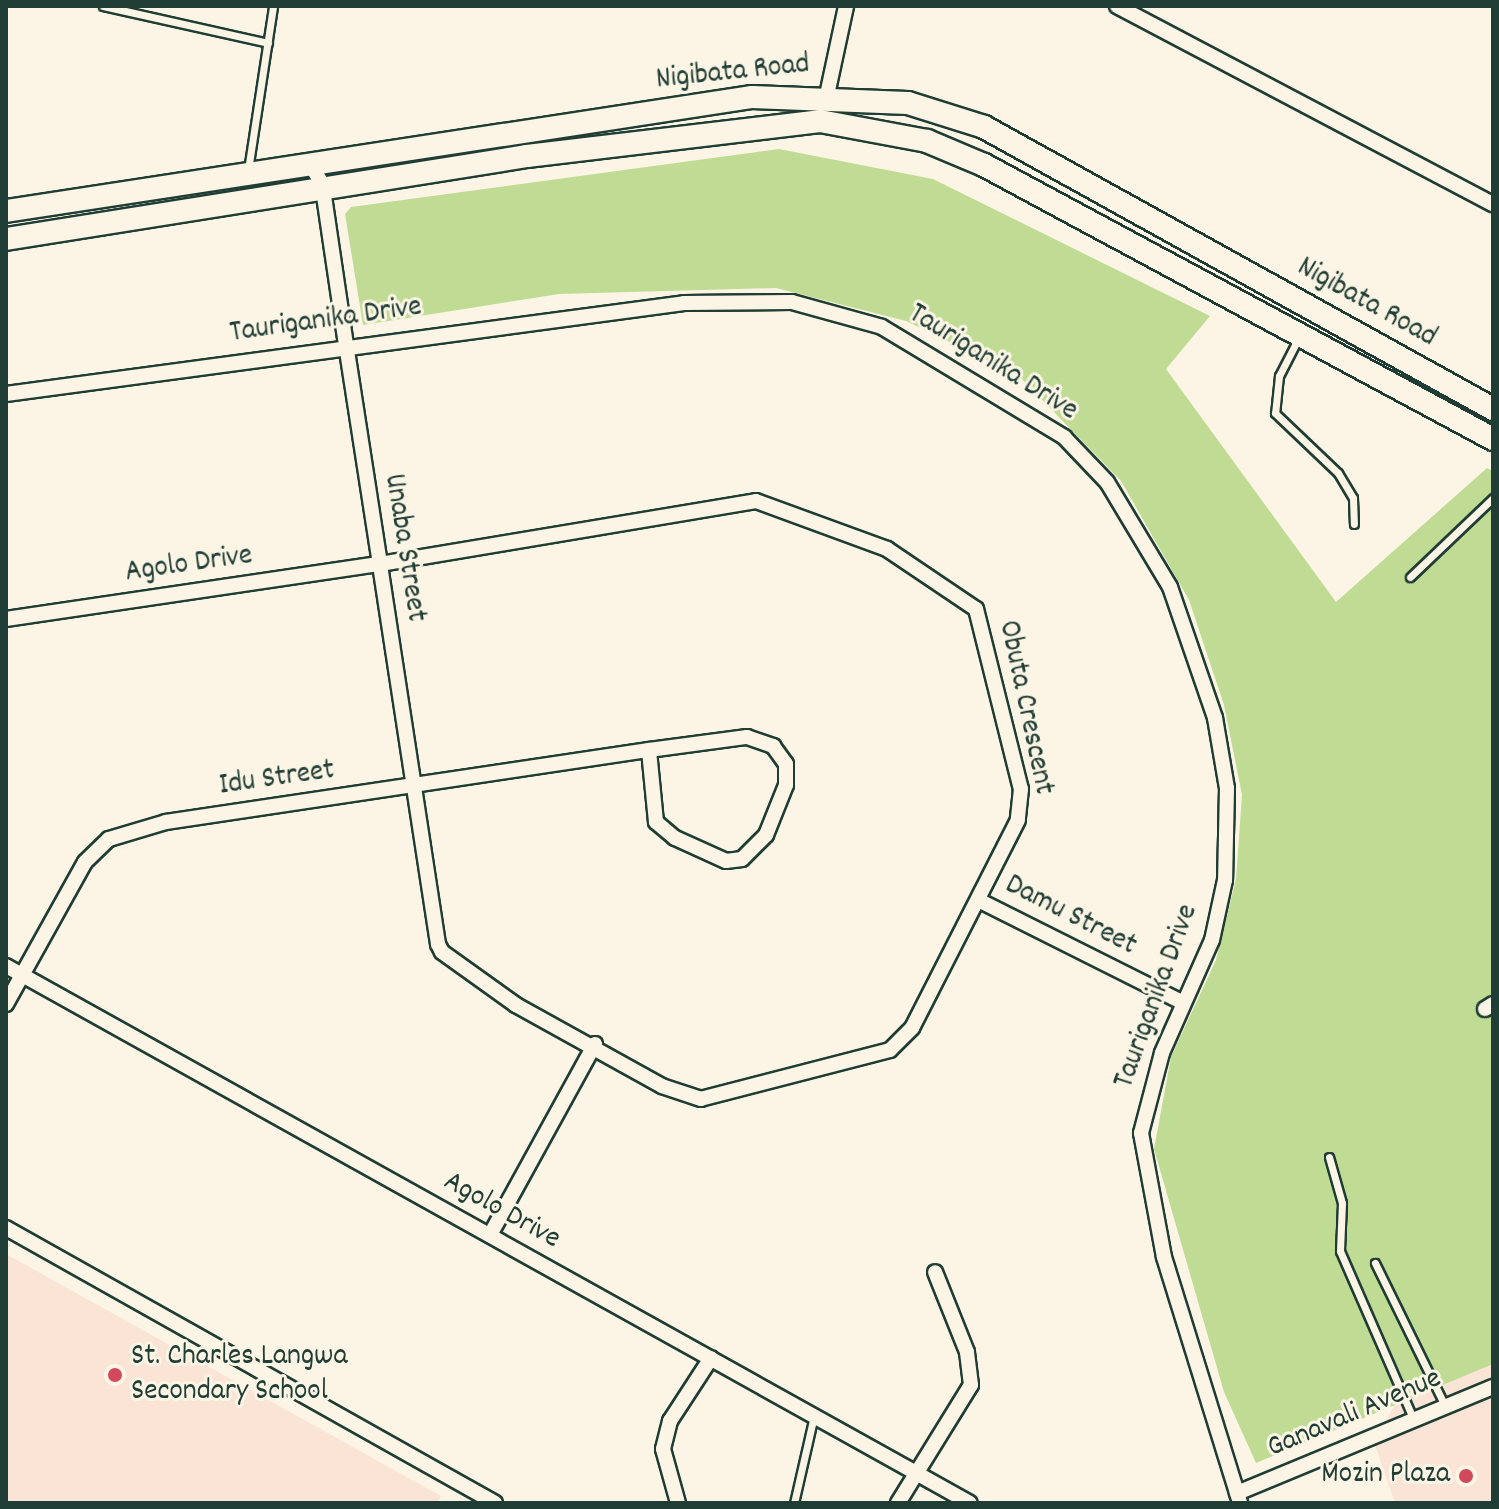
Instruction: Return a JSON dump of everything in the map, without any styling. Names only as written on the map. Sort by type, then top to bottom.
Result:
[{"type":"street","points":[[827,95],[846,6]]},
{"type":"street","points":[[1117,6],[1493,204]]},
{"type":"street","name":"Nigibata Road","points":[[6,211],[752,97],[827,95],[908,103],[984,127],[1493,409]]},
{"type":"street","name":"Nigibata Road","points":[[6,239],[527,156],[820,121],[927,141],[984,165],[1302,332],[1493,439]]},
{"type":"street","name":"Unaba Street","points":[[309,163],[323,190],[438,944]]},
{"type":"street","name":"Tauriganika Drive","points":[[6,394],[346,345],[684,303],[792,302],[882,327],[1064,437],[1139,528],[1176,601],[1215,718],[1227,788],[1225,880],[1212,940],[1182,1002],[1148,1095],[1144,1166],[1239,1498]]},
{"type":"street","name":"Obuta Crescent","points":[[380,564],[756,501],[887,549],[976,609],[983,625],[1022,807],[912,1028],[890,1050],[701,1099],[662,1086],[595,1044],[461,971],[438,944]]},
{"type":"street","name":"Agolo Drive","points":[[6,619],[380,564]]},
{"type":"street","points":[[747,737],[773,746],[786,764],[786,785],[766,835],[742,859],[726,861],[675,838],[656,822],[649,750],[747,737]]},
{"type":"street","name":"Idu Street","points":[[6,1004],[85,862],[109,839],[166,822],[649,750]]},
{"type":"street","name":"Damu Street","points":[[978,900],[1182,1002]]},
{"type":"street","name":"Agolo Drive","points":[[6,966],[970,1503]]},
{"type":"street","points":[[490,1235],[595,1044]]},
{"type":"street","points":[[6,1228],[495,1503]]},
{"type":"street","points":[[898,1503],[915,1472],[965,1404],[972,1372],[935,1272]]},
{"type":"street","points":[[678,1503],[663,1449],[670,1421],[711,1358]]},
{"type":"street","name":"Ganavali Avenue","points":[[1239,1498],[1413,1418],[1493,1387]]},
{"type":"lane","points":[[103,6],[268,43]]},
{"type":"lane","points":[[247,174],[273,6]]},
{"type":"lane","points":[[1302,332],[1279,376],[1275,413],[1338,473],[1353,498],[1354,524]]},
{"type":"lane","points":[[1410,577],[1493,498]]},
{"type":"lane","points":[[1329,1157],[1342,1203],[1340,1251],[1413,1418]]},
{"type":"lane","points":[[1375,1263],[1445,1406]]},
{"type":"lane","points":[[794,1503],[814,1416]]},
{"type":"shaded area","points":[[1493,998],[1493,1503],[1395,1503],[1375,1445],[1398,1397]]},
{"type":"shaded area","name":"St. Charles Langwa Secondary School","points":[[6,1254],[441,1496],[437,1503],[6,1503]]},
{"type":"green space","points":[[779,149],[933,179],[1210,316],[1166,369],[1336,602],[1487,468],[1493,471],[1493,1364],[1256,1463],[1224,1392],[1154,1149],[1171,1057],[1216,960],[1236,879],[1242,795],[1224,705],[1189,600],[1121,481],[1018,375],[906,321],[776,288],[559,294],[363,325],[345,214],[351,207]]},
{"type":"place","name":"St. Charles Langwa Secondary School","points":[[115,1375]]},
{"type":"place","name":"Mozin Plaza","points":[[1466,1476]]}]
